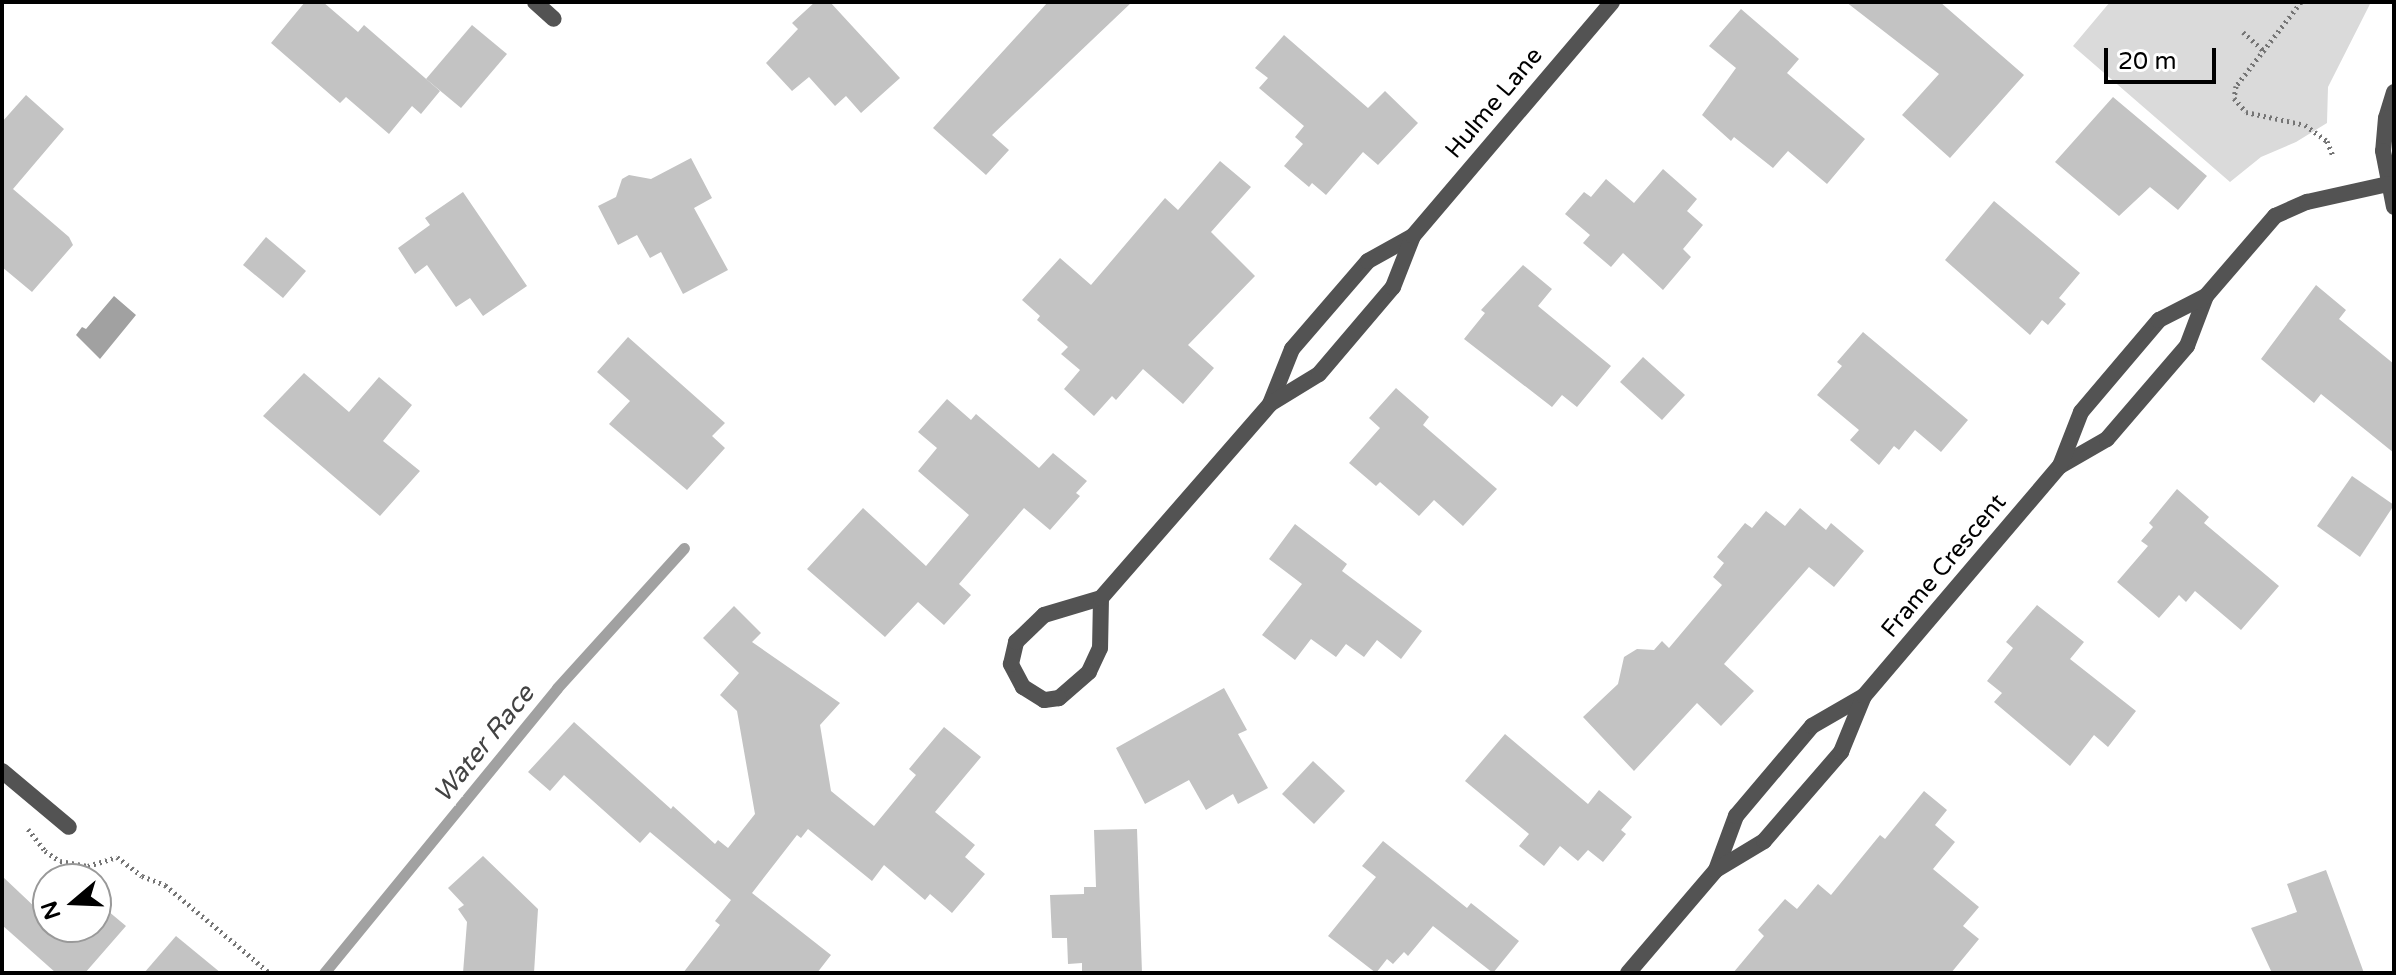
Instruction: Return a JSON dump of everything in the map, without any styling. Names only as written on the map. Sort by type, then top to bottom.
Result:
[{"type":"street","points":[[535,2],[554,19]]},
{"type":"street","name":"Hulme Lane","points":[[1101,598],[1270,404],[1319,374],[1393,287],[1413,236],[1612,2]]},
{"type":"street","points":[[2394,92],[2384,133],[2388,184],[2394,207]]},
{"type":"street","name":"Frame Crescent","points":[[2060,466],[2107,439],[2117,428],[2187,346],[2206,296],[2275,216],[2307,202],[2388,184]]},
{"type":"street","name":"Hulme Lane","points":[[1270,404],[1292,349],[1368,261],[1413,236]]},
{"type":"street","name":"Frame Crescent","points":[[1628,973],[1716,870],[1764,841],[1841,752],[1864,696],[2060,466],[2081,412],[2159,320],[2206,296]]},
{"type":"street","points":[[1101,598],[1100,648],[1089,672],[1059,698],[1044,700],[1023,687],[1011,664],[1016,642],[1025,631],[1044,615],[1101,598]]},
{"type":"street","name":"Frame Crescent","points":[[1716,870],[1736,816],[1812,726],[1864,696]]},
{"type":"street","points":[[5,774],[69,827]]},
{"type":"path","points":[[2301,2],[2236,86],[2236,104],[2246,112],[2305,125],[2327,141],[2333,156]]},
{"type":"path","points":[[2243,32],[2265,52]]},
{"type":"path","points":[[5,774],[22,820],[45,851],[71,865],[88,866],[117,857],[142,876],[175,892],[270,973]]},
{"type":"shaded area","points":[[2110,2],[2371,2],[2328,87],[2327,123],[2296,142],[2261,157],[2230,182],[2073,46]]},
{"type":"shaded area","points":[[114,296],[136,315],[100,359],[76,335],[82,327],[86,329]]},
{"type":"building","points":[[305,2],[323,2],[358,32],[364,25],[440,91],[421,114],[412,106],[389,134],[346,97],[340,103],[271,43]]},
{"type":"building","points":[[815,2],[830,2],[900,78],[861,113],[846,96],[835,106],[809,77],[792,91],[766,63],[798,29],[792,23]]},
{"type":"building","points":[[1048,2],[1132,2],[992,135],[1009,150],[986,175],[933,128]]},
{"type":"building","points":[[1846,2],[1940,2],[2024,75],[1950,158],[1902,115],[1939,74]]},
{"type":"building","points":[[1741,9],[1799,59],[1787,73],[1865,139],[1827,184],[1788,151],[1773,168],[1734,137],[1731,141],[1702,115],[1736,68],[1709,46]]},
{"type":"building","points":[[472,25],[507,54],[461,108],[426,79]]},
{"type":"building","points":[[1284,35],[1368,108],[1385,91],[1418,123],[1378,165],[1363,152],[1326,195],[1312,183],[1309,187],[1284,166],[1303,144],[1295,137],[1304,126],[1259,88],[1268,78],[1255,68]]},
{"type":"building","points":[[26,95],[64,129],[13,189],[69,237],[73,245],[32,292],[2,267],[2,122]]},
{"type":"building","points":[[2113,97],[2207,176],[2178,210],[2150,187],[2119,216],[2055,162]]},
{"type":"building","points":[[691,158],[712,198],[694,208],[728,270],[683,294],[661,252],[650,258],[637,235],[618,245],[598,206],[616,197],[622,179],[629,175],[651,179]]},
{"type":"building","points":[[1220,161],[1251,187],[1211,232],[1255,276],[1188,345],[1214,368],[1183,404],[1143,369],[1116,400],[1112,396],[1094,416],[1064,389],[1080,370],[1061,354],[1068,347],[1037,320],[1040,316],[1022,300],[1060,258],[1091,285],[1165,198],[1178,210]]},
{"type":"building","points":[[1663,169],[1697,199],[1687,211],[1703,225],[1683,249],[1691,257],[1663,290],[1623,253],[1611,267],[1583,243],[1590,235],[1565,214],[1584,192],[1591,197],[1606,179],[1634,203]]},
{"type":"building","points":[[463,192],[527,286],[483,316],[470,298],[456,307],[427,265],[415,274],[398,248],[430,225],[425,218]]},
{"type":"building","points":[[1994,201],[2080,273],[2059,298],[2066,304],[2048,325],[2042,320],[2030,335],[1945,260]]},
{"type":"building","points":[[266,237],[306,271],[283,298],[243,265]]},
{"type":"building","points":[[1523,265],[1552,289],[1538,306],[1611,366],[1577,407],[1562,395],[1552,407],[1464,339],[1485,313],[1481,310]]},
{"type":"building","points":[[2316,285],[2346,310],[2339,319],[2394,364],[2394,453],[2321,394],[2314,403],[2261,359]]},
{"type":"building","points":[[1863,332],[1968,420],[1941,452],[1915,430],[1899,450],[1894,446],[1879,465],[1850,440],[1859,430],[1817,395],[1842,366],[1837,362]]},
{"type":"building","points":[[628,337],[725,423],[712,436],[725,448],[687,490],[609,424],[630,401],[597,372]]},
{"type":"building","points":[[1643,357],[1685,395],[1662,420],[1620,382]]},
{"type":"building","points":[[304,373],[349,412],[379,377],[412,405],[383,441],[420,471],[380,516],[263,416]]},
{"type":"building","points":[[1396,388],[1429,417],[1423,425],[1497,489],[1463,526],[1434,500],[1419,516],[1380,482],[1376,486],[1349,463],[1380,428],[1369,418]]},
{"type":"building","points":[[947,399],[971,420],[976,414],[1039,468],[1053,453],[1087,481],[1076,493],[1080,496],[1050,530],[1024,508],[959,584],[971,595],[944,625],[918,602],[885,637],[807,569],[863,508],[926,566],[969,515],[918,471],[937,448],[918,432]]},
{"type":"building","points":[[2352,476],[2394,505],[2360,557],[2317,526]]},
{"type":"building","points":[[2177,489],[2209,517],[2204,523],[2279,586],[2241,630],[2195,591],[2186,602],[2179,595],[2159,618],[2117,582],[2148,546],[2141,541],[2153,527],[2149,523]]},
{"type":"building","points":[[1800,508],[1826,530],[1831,523],[1864,551],[1834,587],[1809,567],[1724,664],[1754,691],[1721,726],[1697,703],[1634,771],[1583,717],[1618,684],[1624,657],[1637,649],[1654,650],[1662,641],[1669,648],[1722,585],[1713,577],[1724,563],[1717,557],[1745,523],[1752,528],[1766,511],[1785,526]]},
{"type":"building","points":[[1295,524],[1347,564],[1342,571],[1422,631],[1401,659],[1377,640],[1364,657],[1346,644],[1336,657],[1311,639],[1295,660],[1262,635],[1302,584],[1269,559]]},
{"type":"building","points":[[2037,605],[2084,642],[2070,659],[2136,711],[2108,747],[2094,735],[2070,766],[1994,702],[2002,693],[1987,681],[2013,648],[2006,642]]},
{"type":"building","points":[[734,606],[761,633],[752,642],[840,703],[820,725],[831,791],[874,826],[916,775],[909,769],[944,727],[981,757],[935,812],[975,845],[965,857],[985,874],[952,913],[930,894],[925,900],[884,865],[872,881],[808,829],[801,838],[797,835],[752,893],[831,955],[817,973],[683,973],[720,925],[715,921],[731,900],[650,832],[640,843],[564,775],[550,791],[528,772],[574,722],[671,809],[673,806],[715,844],[718,840],[728,848],[755,814],[737,711],[720,695],[739,673],[703,638]]},
{"type":"building","points":[[1224,688],[1247,730],[1238,734],[1268,788],[1238,804],[1233,794],[1206,810],[1189,780],[1145,804],[1116,748]]},
{"type":"building","points":[[1505,734],[1588,804],[1599,790],[1632,817],[1621,830],[1626,834],[1603,862],[1588,850],[1578,861],[1560,846],[1544,866],[1519,846],[1529,834],[1465,781]]},
{"type":"building","points":[[1313,761],[1345,791],[1314,824],[1282,794]]},
{"type":"building","points":[[1924,791],[1947,810],[1935,825],[1955,842],[1933,869],[1979,907],[1963,926],[1979,939],[1951,973],[1733,973],[1764,936],[1758,930],[1785,899],[1797,909],[1818,884],[1831,895],[1880,835],[1885,839]]},
{"type":"building","points":[[1137,829],[1142,973],[1082,973],[1082,963],[1068,964],[1067,938],[1052,938],[1050,895],[1084,894],[1084,887],[1096,887],[1094,830]]},
{"type":"building","points":[[1383,841],[1467,908],[1471,903],[1519,941],[1493,973],[1433,926],[1408,956],[1404,952],[1393,964],[1387,959],[1376,973],[1328,936],[1376,877],[1362,866]]},
{"type":"building","points":[[483,856],[538,909],[534,973],[463,973],[467,922],[458,909],[464,905],[448,888]]},
{"type":"building","points":[[2326,870],[2364,973],[2272,973],[2251,928],[2297,912],[2287,884]]},
{"type":"building","points":[[2,876],[32,904],[32,943],[111,943],[85,973],[56,973],[2,925]]},
{"type":"building","points":[[112,914],[126,926],[112,942]]},
{"type":"building","points":[[176,936],[221,973],[144,973]]},
{"type":"waterway","name":"Water Race","points":[[324,973],[557,688],[684,548]]}]
